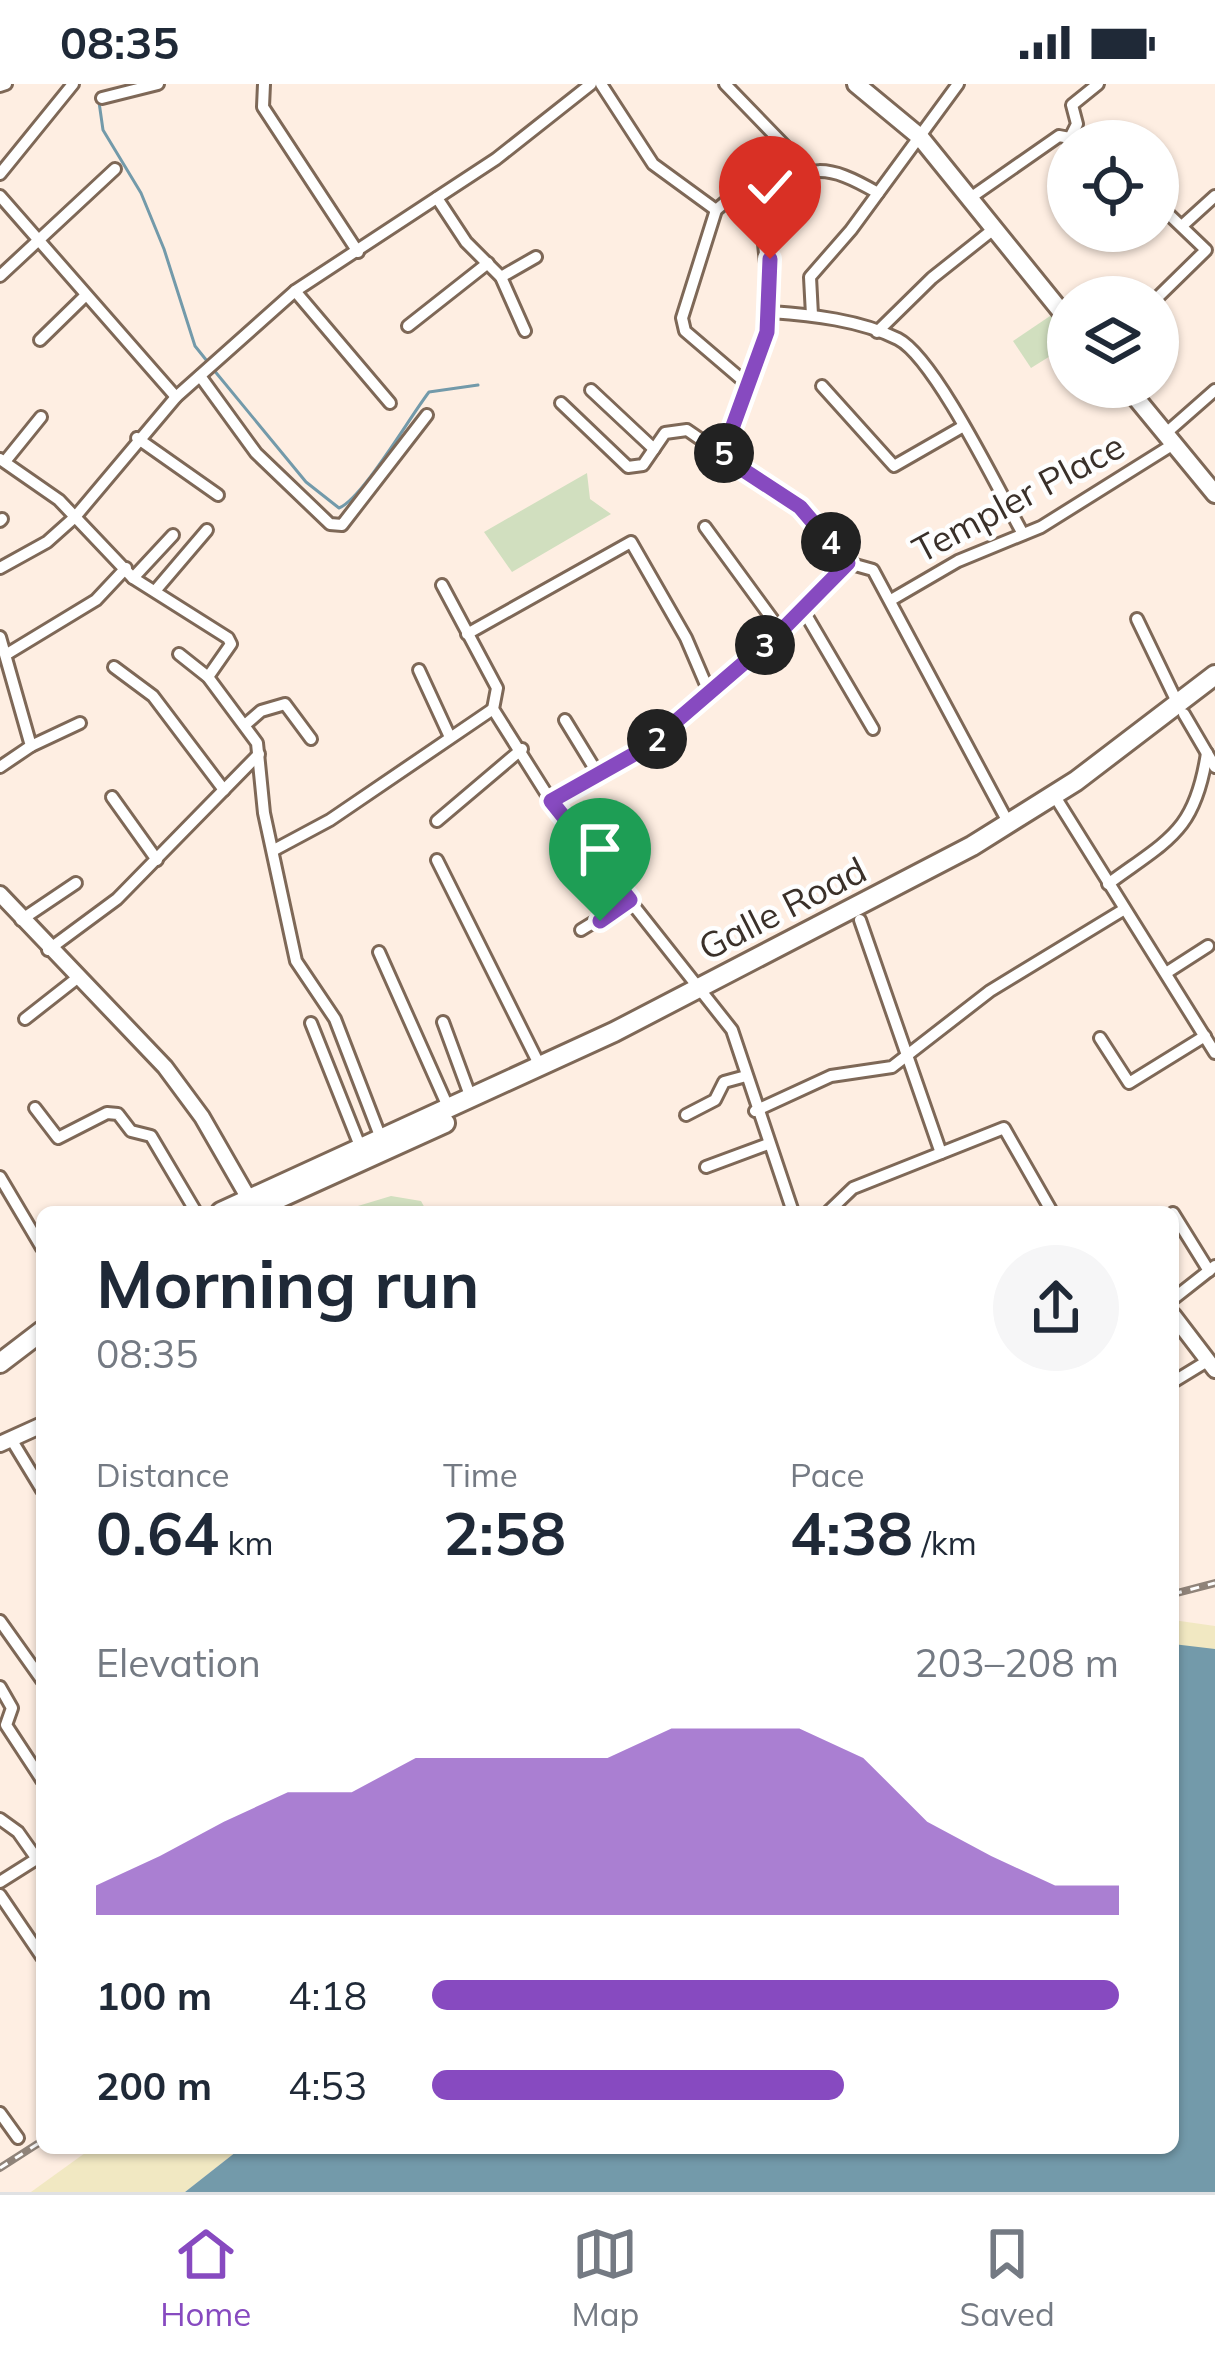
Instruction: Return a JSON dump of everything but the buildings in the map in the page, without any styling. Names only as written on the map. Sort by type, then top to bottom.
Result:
[{"type":"highway","name":"Galle Road","points":[[1181,709],[1215,675]]},
{"type":"highway","name":"Galle Road","points":[[251,1206],[360,1145],[384,1143],[449,1108],[704,991],[1057,800],[1215,688]]},
{"type":"highway","name":"Galle Road","points":[[251,1206],[631,1037],[704,991],[1057,800]]},
{"type":"highway","points":[[0,1350],[36,1323]]},
{"type":"highway","points":[[0,1363],[36,1336]]},
{"type":"main road","points":[[856,84],[920,136],[973,196],[1047,294]]},
{"type":"main road","points":[[1143,408],[1215,494]]},
{"type":"street","points":[[0,174],[73,84]]},
{"type":"street","points":[[102,98],[158,84]]},
{"type":"street","points":[[264,84],[263,106],[277,132],[358,252]]},
{"type":"street","points":[[563,84],[575,98]]},
{"type":"street","points":[[0,568],[47,542],[75,517],[176,397],[295,291],[437,198],[591,84]]},
{"type":"street","points":[[601,84],[653,164],[716,210]]},
{"type":"street","points":[[725,84],[786,147]]},
{"type":"street","points":[[812,315],[810,277],[958,84]]},
{"type":"street","points":[[1076,120],[1072,105],[1098,84]]},
{"type":"street","points":[[973,196],[1047,144]]},
{"type":"street","points":[[0,276],[115,169]]},
{"type":"street","points":[[759,195],[795,173],[816,169],[839,171],[878,193]]},
{"type":"street","points":[[722,456],[748,384],[771,312],[759,195],[747,184],[716,210],[683,325],[748,384]]},
{"type":"street","points":[[0,196],[176,397]]},
{"type":"street","points":[[1183,225],[1215,196]]},
{"type":"street","points":[[437,198],[501,277],[525,331]]},
{"type":"street","points":[[1179,222],[1211,246],[1179,277]]},
{"type":"street","points":[[877,332],[932,278],[995,228]]},
{"type":"street","points":[[501,277],[536,257]]},
{"type":"street","points":[[408,326],[488,263]]},
{"type":"street","points":[[295,291],[390,403]]},
{"type":"street","points":[[40,340],[84,297]]},
{"type":"street","points":[[771,312],[812,315],[902,340],[962,427],[1023,534]]},
{"type":"street","points":[[202,374],[256,453],[330,524],[342,525],[354,512],[427,415]]},
{"type":"street","points":[[822,386],[894,466],[962,427]]},
{"type":"street","points":[[591,389],[654,449]]},
{"type":"street","name":"Templer Place","points":[[891,600],[958,561],[1023,534],[1114,485],[1168,440],[1215,390]]},
{"type":"street","points":[[561,403],[628,466],[643,465],[665,434],[687,430],[800,507],[848,563],[873,570],[1009,824]]},
{"type":"street","points":[[40,417],[2,460],[75,517],[150,589],[228,638],[231,644],[208,677]]},
{"type":"street","points":[[137,438],[218,495]]},
{"type":"street","points":[[705,527],[781,631]]},
{"type":"street","points":[[150,589],[207,530]]},
{"type":"street","points":[[7,654],[96,600],[173,535]]},
{"type":"street","points":[[467,634],[631,542],[686,638],[710,694]]},
{"type":"street","points":[[551,801],[645,748],[781,631],[848,563]]},
{"type":"street","points":[[442,585],[496,688],[493,709],[551,801],[732,1030],[755,1111],[791,1206]]},
{"type":"street","points":[[802,608],[873,729]]},
{"type":"street","points":[[1137,619],[1215,767]]},
{"type":"street","points":[[0,637],[32,746]]},
{"type":"street","points":[[179,654],[208,677],[246,724],[259,754],[263,813],[296,961],[335,1019],[384,1143]]},
{"type":"street","points":[[114,667],[153,696],[224,790]]},
{"type":"street","points":[[418,670],[449,734]]},
{"type":"street","points":[[246,724],[261,711],[285,704],[311,739]]},
{"type":"street","points":[[274,850],[330,820],[449,734],[493,709]]},
{"type":"street","points":[[565,720],[598,774]]},
{"type":"street","points":[[0,767],[80,723]]},
{"type":"street","points":[[437,821],[522,749]]},
{"type":"street","points":[[1108,884],[1187,822],[1197,806],[1207,753]]},
{"type":"street","points":[[48,950],[117,899],[259,754]]},
{"type":"street","points":[[112,797],[158,860]]},
{"type":"street","points":[[1057,800],[1215,1053]]},
{"type":"street","points":[[437,860],[541,1067]]},
{"type":"street","points":[[21,920],[76,883]]},
{"type":"street","points":[[0,894],[48,950],[165,1067],[202,1117],[251,1206]]},
{"type":"street","points":[[581,930],[630,900]]},
{"type":"street","points":[[755,1111],[814,1082],[878,1072],[911,1056],[990,991],[1123,910]]},
{"type":"street","points":[[860,920],[941,1153]]},
{"type":"street","points":[[1166,973],[1208,946]]},
{"type":"street","points":[[379,952],[449,1108]]},
{"type":"street","points":[[25,1019],[76,979]]},
{"type":"street","points":[[443,1022],[471,1098]]},
{"type":"street","points":[[311,1023],[360,1145]]},
{"type":"street","points":[[1100,1038],[1130,1083],[1204,1036]]},
{"type":"street","points":[[686,1115],[715,1100],[724,1082],[746,1076]]},
{"type":"street","points":[[35,1108],[58,1138],[107,1113],[118,1114],[131,1131],[151,1136],[192,1206]]},
{"type":"street","points":[[834,1206],[853,1188],[1004,1128],[1049,1206]]},
{"type":"street","points":[[706,1166],[768,1144]]},
{"type":"street","points":[[0,1177],[36,1238]]},
{"type":"street","points":[[1179,1222],[1212,1268],[1179,1294]]},
{"type":"street","points":[[1179,1323],[1212,1365],[1179,1379]]},
{"type":"street","points":[[36,1428],[6,1441],[36,1482]]},
{"type":"street","points":[[0,1622],[36,1672]]},
{"type":"street","points":[[0,1687],[12,1708],[6,1725],[36,1771]]},
{"type":"street","points":[[0,1820],[18,1832],[36,1854]]},
{"type":"street","points":[[0,1882],[36,1860]]},
{"type":"street","points":[[0,1895],[36,1948]]},
{"type":"street","points":[[0,2113],[18,2138]]},
{"type":"green space","points":[[1047,318],[1047,358],[1031,368],[1013,341]]},
{"type":"green space","points":[[587,473],[590,499],[611,514],[512,572],[484,532]]},
{"type":"green space","points":[[391,1196],[421,1201],[424,1206],[358,1206]]},
{"type":"sand","points":[[1179,1621],[1215,1626],[1215,1651],[1179,1647]]},
{"type":"sand","points":[[84,2154],[233,2154],[185,2192],[31,2192]]},
{"type":"water","points":[[1179,1645],[1215,1649],[1215,2192],[185,2192],[233,2154],[1179,2154]]},
{"type":"waterway","points":[[99,102],[103,130],[141,193],[195,346],[207,361]]},
{"type":"waterway","points":[[213,369],[306,482],[339,508],[372,474],[429,392],[478,385]]},
{"type":"railway","points":[[1179,1592],[1215,1583]]},
{"type":"railway","points":[[0,2168],[36,2145]]},
{"type":"route","points":[[600,921],[630,900],[551,801],[645,748],[781,631],[848,563],[800,507],[722,456],[767,332],[770,259]]}]
